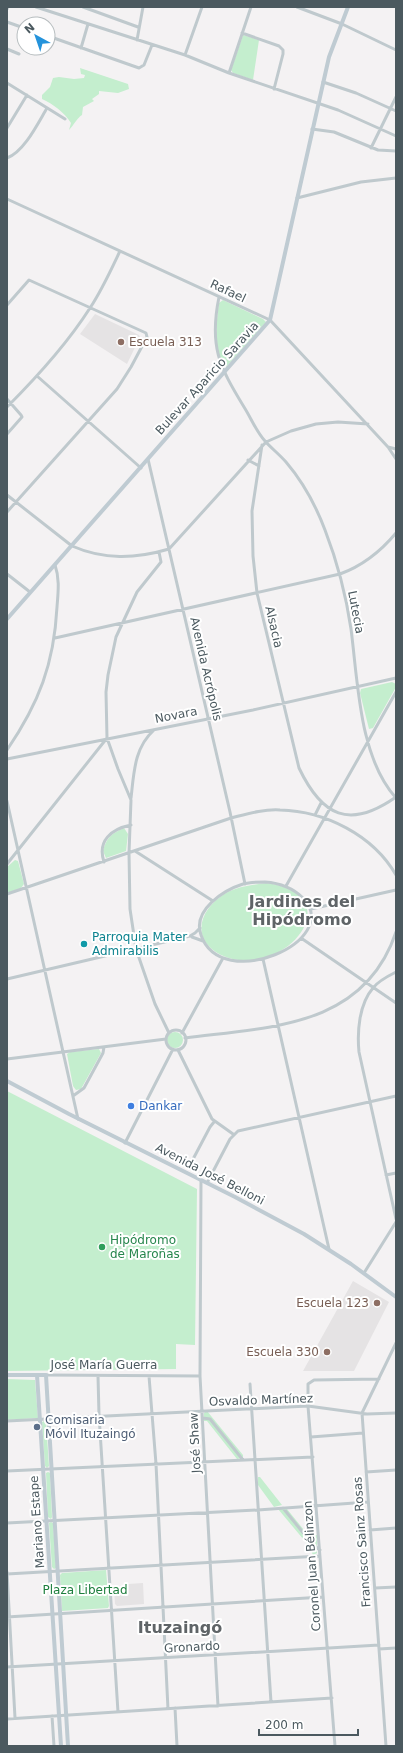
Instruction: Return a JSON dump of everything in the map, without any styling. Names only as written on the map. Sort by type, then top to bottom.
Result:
[{"type":"street","points":[[36,7],[185,55],[229,73],[338,110],[396,136]]},
{"type":"street","points":[[52,12],[54,7]]},
{"type":"street","points":[[83,7],[138,27]]},
{"type":"street","points":[[137,40],[138,27],[143,7]]},
{"type":"street","points":[[185,55],[202,7]]},
{"type":"street","points":[[229,73],[251,7]]},
{"type":"street","points":[[297,7],[342,24],[396,50]]},
{"type":"street","name":"Bulevar Aparicio Saravia","points":[[7,619],[225,373],[270,320],[329,57],[348,7]]},
{"type":"street","points":[[81,48],[88,24]]},
{"type":"street","points":[[242,32],[279,46],[282,50],[283,54],[274,89]]},
{"type":"street","points":[[56,39],[137,68],[141,68],[152,45]]},
{"type":"street","points":[[323,82],[356,93],[396,111]]},
{"type":"street","points":[[7,83],[65,120]]},
{"type":"street","points":[[7,128],[27,95]]},
{"type":"street","points":[[371,148],[396,97]]},
{"type":"street","points":[[7,158],[14,156],[21,148],[46,108]]},
{"type":"street","points":[[312,130],[334,132],[371,148],[396,151]]},
{"type":"street","points":[[297,198],[361,182],[396,178]]},
{"type":"street","name":"Rafael","points":[[7,199],[270,320],[368,424],[388,447],[396,459]]},
{"type":"street","points":[[7,407],[37,376],[66,342],[91,307],[120,251]]},
{"type":"street","points":[[7,305],[29,280],[146,333],[147,337],[117,389],[7,512]]},
{"type":"street","points":[[219,297],[214,324],[215,342],[219,360],[225,373],[266,442]]},
{"type":"street","points":[[37,376],[141,468]]},
{"type":"street","points":[[7,399],[22,414],[22,417],[7,434]]},
{"type":"street","points":[[7,495],[72,546],[97,555],[120,558],[159,552],[169,549],[248,460],[266,442],[291,431],[316,424],[338,422],[368,424]]},
{"type":"street","name":"Lutecia","points":[[266,442],[292,470],[312,501],[325,529],[340,574],[351,628],[357,686],[370,751],[381,777],[396,798]]},
{"type":"street","name":"Alsacia","points":[[262,445],[252,511],[253,556],[257,593],[299,768],[307,783],[321,803],[341,814]]},
{"type":"street","points":[[388,447],[396,449]]},
{"type":"street","name":"Avenida Acrópolis","points":[[148,459],[245,884]]},
{"type":"street","points":[[248,460],[259,466]]},
{"type":"street","points":[[55,638],[340,574],[364,563],[387,544],[396,533]]},
{"type":"street","points":[[131,800],[107,738],[106,692],[108,674],[116,637],[137,592],[161,562],[159,552]]},
{"type":"street","points":[[7,750],[27,719],[40,692],[55,638],[58,581],[54,565]]},
{"type":"street","points":[[7,574],[30,592]]},
{"type":"street","name":"Novara","points":[[7,759],[208,719],[396,678]]},
{"type":"street","points":[[286,886],[396,692]]},
{"type":"street","points":[[155,729],[142,744],[137,755],[131,800],[129,854],[130,909],[136,949],[155,1004],[169,1033]]},
{"type":"street","points":[[7,864],[107,738]]},
{"type":"street","points":[[337,823],[341,814],[363,814],[384,806],[396,798]]},
{"type":"street","points":[[7,801],[28,888],[78,1119]]},
{"type":"street","points":[[315,815],[321,803]]},
{"type":"street","points":[[7,894],[129,854],[231,818],[257,811],[273,810],[299,811],[337,823],[363,838],[375,848],[386,860],[396,875]]},
{"type":"street","points":[[104,862],[102,849],[106,838],[116,829],[131,825]]},
{"type":"street","points":[[135,851],[213,901]]},
{"type":"street","points":[[190,936],[205,943],[223,958],[245,961],[263,959],[286,951],[301,938],[310,922],[311,909],[295,891],[286,886],[272,882],[245,884],[228,891],[213,901],[202,916],[200,934],[205,943]]},
{"type":"street","points":[[311,909],[396,890]]},
{"type":"street","points":[[7,979],[190,936],[196,934],[200,928]]},
{"type":"street","points":[[185,1038],[279,1026],[308,1018],[329,1010],[352,996],[366,983],[385,956],[396,932]]},
{"type":"street","points":[[301,938],[396,1003]]},
{"type":"street","points":[[182,1033],[223,958]]},
{"type":"street","points":[[263,959],[329,1249]]},
{"type":"street","points":[[364,1273],[396,1220],[359,1052],[358,1030],[365,1004],[373,988],[396,972]]},
{"type":"street","points":[[176,1030],[182,1033],[185,1038],[184,1045],[178,1050],[173,1050],[167,1045],[166,1039],[169,1033],[176,1030]]},
{"type":"street","points":[[7,1059],[166,1039]]},
{"type":"street","points":[[74,1096],[84,1088],[103,1053],[104,1047]]},
{"type":"street","points":[[125,1143],[173,1050]]},
{"type":"street","points":[[178,1050],[214,1122],[226,1128],[233,1134]]},
{"type":"street","name":"Avenida José Belloni","points":[[7,1081],[125,1143],[243,1201],[329,1249],[396,1297]]},
{"type":"street","points":[[207,1183],[233,1134],[238,1131],[396,1096]]},
{"type":"street","points":[[69,1114],[74,1105]]},
{"type":"street","points":[[190,1163],[214,1122]]},
{"type":"street","points":[[386,1175],[396,1173]]},
{"type":"street","name":"José Shaw","points":[[201,1180],[200,1376],[206,1462],[218,1706]]},
{"type":"street","name":"Francisco Sainz Rosas","points":[[386,1746],[362,1413],[396,1343]]},
{"type":"street","name":"Mariano Estape","points":[[37,1375],[61,1746]]},
{"type":"street","name":"Mariano Estape","points":[[46,1375],[68,1746]]},
{"type":"street","name":"José María Guerra","points":[[7,1376],[200,1376]]},
{"type":"street","points":[[98,1376],[108,1568],[118,1712]]},
{"type":"street","points":[[149,1376],[156,1464],[168,1709]]},
{"type":"street","name":"Coronel Juan Bélinzon","points":[[335,1746],[312,1437],[308,1406],[308,1384],[314,1380],[379,1379]]},
{"type":"street","points":[[250,1384],[270,1702]]},
{"type":"street","name":"Osvaldo Martínez","points":[[7,1421],[99,1415],[308,1406],[362,1413],[396,1413]]},
{"type":"street","points":[[203,1418],[210,1419],[243,1460]]},
{"type":"street","points":[[312,1437],[363,1433]]},
{"type":"street","points":[[7,1471],[313,1456]]},
{"type":"street","points":[[366,1472],[396,1470]]},
{"type":"street","points":[[7,1523],[208,1513],[368,1502]]},
{"type":"street","points":[[283,1508],[313,1545],[320,1550]]},
{"type":"street","points":[[370,1530],[396,1528]]},
{"type":"street","points":[[15,1718],[8,1617],[7,1573],[320,1556]]},
{"type":"street","points":[[374,1588],[396,1587]]},
{"type":"street","points":[[8,1617],[323,1597]]},
{"type":"street","name":"Gronardo","points":[[7,1667],[327,1649],[379,1647],[396,1648]]},
{"type":"street","points":[[7,1719],[332,1698]]},
{"type":"street","points":[[175,1708],[177,1746]]},
{"type":"street","points":[[52,1716],[54,1746]]},
{"type":"shaded area","points":[[95,314],[139,335],[140,337],[127,364],[80,334]]},
{"type":"shaded area","points":[[353,1281],[389,1302],[354,1371],[303,1371]]},
{"type":"shaded area","points":[[143,1583],[144,1604],[117,1606],[115,1604],[114,1590],[128,1589],[128,1584]]},
{"type":"green space","points":[[243,35],[259,40],[253,80],[233,73],[231,70]]},
{"type":"green space","points":[[80,68],[128,84],[129,89],[118,93],[99,91],[99,94],[92,99],[94,101],[83,107],[82,115],[69,130],[71,123],[65,115],[50,103],[42,99],[42,95],[50,87],[53,78],[84,78],[85,75],[81,74]]},
{"type":"green space","points":[[223,300],[263,319],[266,322],[226,367],[219,355],[216,337],[219,303]]},
{"type":"green space","points":[[392,682],[396,684],[396,687],[373,728],[369,729],[360,693],[361,689]]},
{"type":"green space","points":[[124,828],[128,834],[126,851],[106,858],[103,851],[108,839],[113,834]]},
{"type":"green space","points":[[15,860],[18,861],[24,884],[21,888],[7,893],[7,867]]},
{"type":"green space","name":"Jardines del Hipódromo","points":[[267,883],[293,891],[305,904],[307,919],[300,934],[285,948],[266,957],[244,960],[221,955],[211,948],[205,941],[202,932],[202,924],[210,907],[217,899],[226,893],[246,886]]},
{"type":"green space","points":[[175,1032],[181,1034],[183,1040],[181,1046],[175,1048],[169,1046],[167,1040],[169,1034]]},
{"type":"green space","points":[[99,1049],[101,1053],[81,1089],[76,1090],[73,1086],[67,1054],[70,1052]]},
{"type":"green space","name":"Hipódromo de Maroñas","points":[[7,1091],[197,1189],[195,1345],[176,1344],[176,1369],[7,1371]]},
{"type":"green space","points":[[7,1379],[35,1380],[38,1418],[7,1420]]},
{"type":"green space","points":[[207,1411],[243,1455],[243,1458],[237,1459],[207,1421],[204,1421],[204,1413]]},
{"type":"green space","points":[[42,1422],[46,1422],[49,1466],[47,1468],[45,1466]]},
{"type":"green space","points":[[46,1473],[50,1473],[51,1519],[48,1517]]},
{"type":"green space","points":[[258,1477],[260,1477],[282,1505],[274,1507],[258,1485]]},
{"type":"green space","points":[[278,1509],[287,1509],[308,1535],[317,1535],[317,1553],[313,1555],[309,1546]]},
{"type":"green space","points":[[49,1523],[53,1523],[56,1568],[54,1569],[52,1567]]},
{"type":"green space","name":"Plaza Libertad","points":[[106,1570],[108,1608],[62,1611],[60,1575],[62,1573]]},
{"type":"place","name":"Escuela 313","points":[[121,342]]},
{"type":"place","name":"Parroquia Mater Admirabilis","points":[[84,944]]},
{"type":"place","name":"Dankar","points":[[131,1106]]},
{"type":"place","name":"Hipódromo de Maroñas","points":[[102,1247]]},
{"type":"place","name":"Escuela 123","points":[[377,1303]]},
{"type":"place","name":"Escuela 330","points":[[327,1352]]},
{"type":"place","name":"Comisaria Móvil Ituzaingó","points":[[37,1427]]},
{"type":"district","name":"Jardines del Hipódromo","points":[[302,910]]},
{"type":"district","name":"Ituzaingó","points":[[180,1627]]}]
